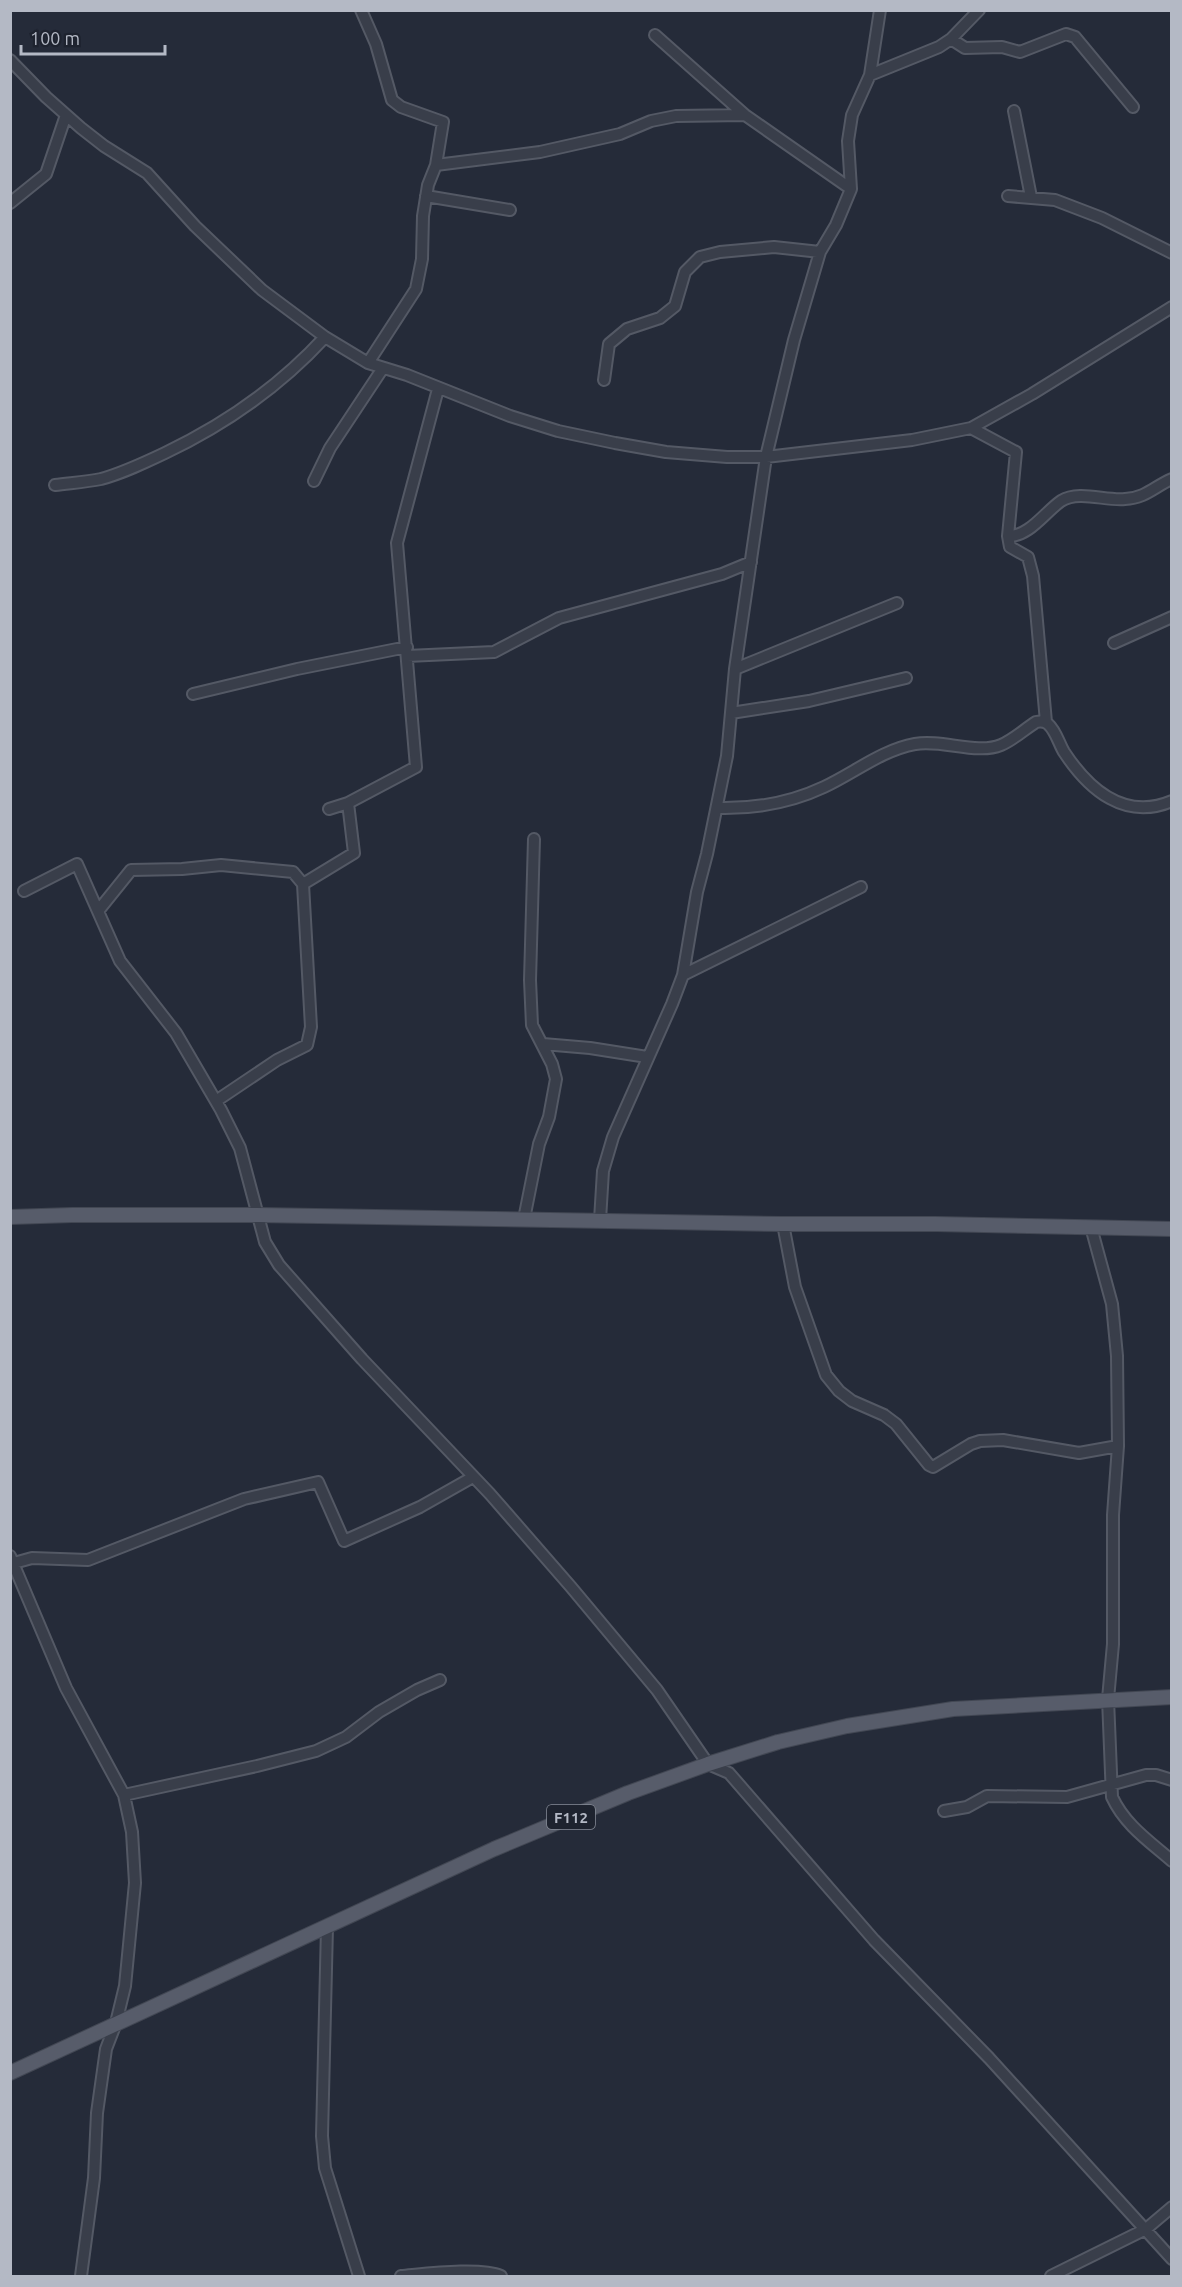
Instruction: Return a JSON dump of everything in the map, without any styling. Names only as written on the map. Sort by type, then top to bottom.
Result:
[{"type":"main road","points":[[10,1217],[258,1215],[783,1224],[936,1224],[1172,1230]]},
{"type":"main road","name":"F112","points":[[10,2073],[494,1849],[628,1793],[708,1764],[778,1742],[859,1724],[953,1709],[1172,1696]]},
{"type":"street","points":[[361,10],[376,44],[392,100],[401,107],[443,122],[435,165],[426,195],[422,259],[416,289],[368,363]]},
{"type":"street","points":[[600,1220],[603,1172],[613,1137],[683,975],[697,892],[727,756],[735,669],[766,457],[794,340],[820,252],[836,225],[851,189],[848,141],[852,115],[870,75],[880,10]]},
{"type":"street","points":[[870,75],[939,47],[951,39],[979,10]]},
{"type":"street","points":[[951,39],[965,48],[1002,47],[1020,52],[1066,34],[1075,38],[1133,107]]},
{"type":"street","points":[[655,35],[745,115],[851,189]]},
{"type":"street","points":[[10,60],[66,115],[104,146],[147,174],[226,257],[262,290],[325,337],[368,363],[407,375],[510,416],[558,431],[666,452],[727,457],[766,457],[912,440],[971,428],[1032,394],[1172,307]]},
{"type":"street","points":[[1014,111],[1031,197]]},
{"type":"street","points":[[10,203],[46,174],[66,115]]},
{"type":"street","points":[[435,165],[540,152],[620,134],[651,121],[676,116],[745,115]]},
{"type":"street","points":[[426,195],[510,210]]},
{"type":"street","points":[[1008,196],[1055,200],[1102,218],[1172,253]]},
{"type":"street","points":[[604,380],[609,344],[627,329],[660,318],[675,306],[685,272],[700,257],[720,252],[774,247],[820,252]]},
{"type":"street","points":[[55,485],[100,479],[136,467],[194,439],[241,411],[275,385],[325,337]]},
{"type":"street","points":[[314,481],[330,448],[382,368]]},
{"type":"street","points":[[329,809],[348,803],[416,767],[396,543],[438,389]]},
{"type":"street","points":[[971,428],[1016,452],[1008,536],[1010,547],[1028,557],[1033,576],[1046,722]]},
{"type":"street","points":[[1008,536],[1014,537],[1042,519],[1061,501],[1075,496],[1126,499],[1147,495],[1172,479]]},
{"type":"street","points":[[193,694],[286,671],[407,652],[495,652],[559,618],[722,574],[751,562]]},
{"type":"street","points":[[735,669],[897,603]]},
{"type":"street","points":[[1114,644],[1172,617]]},
{"type":"street","points":[[731,713],[809,700],[906,678]]},
{"type":"street","points":[[717,808],[762,807],[787,800],[822,788],[898,748],[940,743],[994,747],[1004,744],[1035,722],[1046,722],[1051,726],[1064,752],[1090,783],[1110,799],[1124,806],[1136,807],[1172,801]]},
{"type":"street","points":[[303,884],[354,853],[348,803]]},
{"type":"street","points":[[524,1219],[539,1144],[549,1117],[556,1079],[543,1044],[532,1025],[534,839]]},
{"type":"street","points":[[24,891],[78,864],[120,961],[176,1033],[216,1101],[240,1148],[265,1242],[279,1265],[571,1587],[657,1689],[708,1764],[729,1773],[874,1940],[981,2051],[1172,2259]]},
{"type":"street","points":[[98,911],[131,870],[182,869],[221,865],[293,872],[303,884],[311,1028],[307,1045],[277,1060],[216,1101]]},
{"type":"street","points":[[683,975],[861,887]]},
{"type":"street","points":[[543,1044],[647,1057]]},
{"type":"street","points":[[783,1224],[795,1287],[826,1375],[852,1401],[884,1415],[896,1424],[929,1465],[933,1467],[980,1441],[1004,1440],[1079,1453],[1118,1446]]},
{"type":"street","points":[[1091,1227],[1112,1304],[1117,1356],[1118,1446],[1113,1515],[1113,1644],[1108,1699],[1112,1797],[1129,1825],[1172,1861]]},
{"type":"street","points":[[81,2277],[94,2178],[97,2113],[106,2049],[116,2023],[125,1986],[135,1883],[132,1832],[124,1795],[66,1688],[12,1559],[88,1560],[243,1499],[318,1482],[344,1541],[420,1507],[473,1477]]},
{"type":"street","points":[[124,1795],[316,1751],[346,1737],[379,1712],[417,1690],[440,1680]]},
{"type":"street","points":[[944,1811],[967,1808],[987,1796],[1067,1797],[1146,1775],[1156,1775],[1172,1780]]},
{"type":"street","points":[[327,1927],[322,2136],[325,2168],[359,2277]]},
{"type":"street","points":[[1051,2277],[1146,2229],[1172,2207]]},
{"type":"street","points":[[401,2277],[431,2273],[486,2272],[501,2277]]}]
